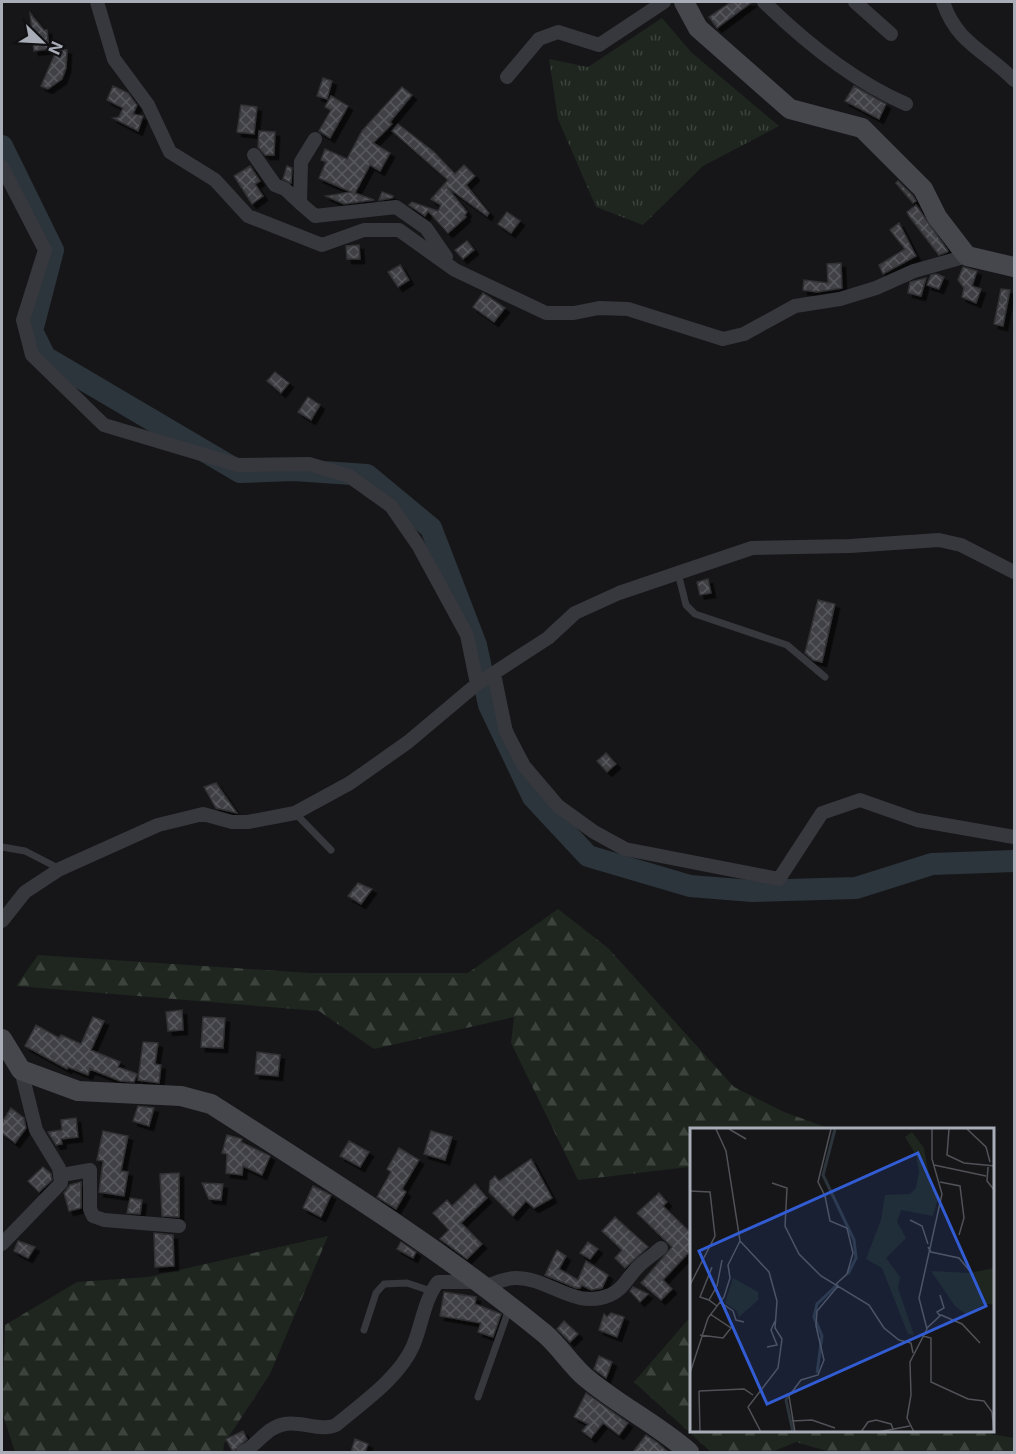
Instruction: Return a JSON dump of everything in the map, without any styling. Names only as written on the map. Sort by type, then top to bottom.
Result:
[{"type":"street","points":[[97,2],[114,58],[148,105],[170,152],[215,180],[248,216],[322,245],[364,230],[399,230],[455,270],[546,313],[574,313],[599,308],[628,309],[723,339],[744,334],[795,306],[840,299],[876,288],[914,271],[967,256],[1014,267]]},
{"type":"street","points":[[507,77],[539,39],[558,32],[599,45],[664,2]]},
{"type":"street","points":[[684,2],[698,28],[790,109],[851,123],[862,128],[923,189],[937,217],[967,256]]},
{"type":"street","points":[[764,2],[828,55],[880,93],[906,104]]},
{"type":"street","points":[[855,2],[891,34]]},
{"type":"street","points":[[943,2],[953,26],[967,42],[1013,75]]},
{"type":"street","points":[[300,203],[301,162],[315,139]]},
{"type":"street","points":[[254,155],[275,185],[285,189],[315,216],[396,207],[426,228],[455,270]]},
{"type":"street","points":[[2,167],[45,250],[22,320],[32,355],[104,425],[238,465],[309,464],[349,476],[391,506],[418,545],[467,635],[506,732],[524,766],[558,807],[594,832],[625,849],[779,879],[822,813],[860,800],[917,820],[1014,837]]},
{"type":"street","points":[[2,921],[25,892],[60,869],[140,832],[204,814],[232,822],[248,822],[295,813],[350,783],[408,742],[485,679],[548,638],[575,613],[619,593],[752,548],[850,546],[939,540],[961,545],[1014,572]]},
{"type":"street","points":[[2,1039],[21,1070],[36,1130],[62,1175],[61,1183],[2,1244]]},
{"type":"street","points":[[21,1070],[78,1091],[181,1096],[211,1104],[407,1230],[547,1336],[585,1377],[667,1433],[689,1452]]},
{"type":"street","points":[[62,1175],[90,1170],[90,1209],[93,1216],[104,1220],[179,1226]]},
{"type":"street","points":[[243,1452],[271,1429],[287,1424],[328,1429],[368,1398],[402,1365],[412,1347],[431,1291],[438,1282],[480,1284],[517,1277],[536,1282],[573,1298],[586,1300],[601,1298],[618,1290],[637,1268],[661,1248]]},
{"type":"lane","points":[[678,573],[686,605],[695,614],[787,645],[825,676]]},
{"type":"lane","points":[[295,813],[331,850]]},
{"type":"lane","points":[[2,847],[25,850],[60,869]]},
{"type":"lane","points":[[364,1330],[376,1293],[384,1284],[407,1283],[431,1291]]},
{"type":"lane","points":[[478,1397],[510,1306]]},
{"type":"green space","points":[[662,18],[691,52],[779,126],[703,166],[643,225],[596,207],[558,119],[549,59],[588,67]]},
{"type":"green space","points":[[558,909],[608,948],[734,1087],[784,1112],[828,1128],[690,1128],[690,1168],[578,1180],[511,1043],[514,1017],[374,1049],[319,1011],[16,986],[38,955],[310,973],[468,973]]},
{"type":"green space","points":[[328,1236],[270,1374],[224,1444],[223,1452],[15,1452],[2,1412],[5,1325],[77,1282],[148,1277]]},
{"type":"green space","points":[[690,1317],[690,1433],[634,1382]]},
{"type":"green space","points":[[690,1433],[985,1433],[1014,1438],[1014,1452],[830,1452],[796,1442],[772,1452],[711,1452]]},
{"type":"building","points":[[731,2],[752,2],[717,28],[709,17]]},
{"type":"building","points":[[30,13],[44,30],[47,30],[49,49],[34,51]]},
{"type":"building","points":[[57,49],[67,50],[66,68],[62,79],[48,89],[41,86]]},
{"type":"building","points":[[323,78],[332,81],[327,99],[317,96]]},
{"type":"building","points":[[113,86],[128,93],[137,105],[133,114],[143,116],[138,131],[113,118],[119,117],[123,108],[107,100]]},
{"type":"building","points":[[854,86],[886,104],[879,119],[845,101]]},
{"type":"building","points":[[402,87],[412,95],[390,122],[392,124],[373,143],[390,153],[380,171],[370,165],[355,193],[374,200],[344,204],[326,196],[351,192],[319,178],[326,162],[321,160],[325,149],[347,159],[362,131]]},
{"type":"building","points":[[331,96],[348,106],[330,138],[319,131],[331,110],[325,107]]},
{"type":"building","points":[[241,105],[257,107],[254,134],[237,132]]},
{"type":"building","points":[[398,124],[434,152],[455,174],[464,165],[475,176],[466,185],[489,213],[487,216],[447,187],[467,212],[466,217],[448,233],[428,211],[425,216],[409,205],[412,202],[438,211],[441,205],[431,199],[448,180],[392,131]]},
{"type":"building","points":[[259,131],[275,132],[274,155],[265,155],[258,147]]},
{"type":"building","points":[[250,166],[260,181],[255,184],[263,196],[252,204],[234,176]]},
{"type":"building","points":[[287,166],[292,168],[291,183],[283,179]]},
{"type":"building","points":[[898,181],[916,201],[913,203],[896,183]]},
{"type":"building","points":[[382,192],[393,196],[379,200]]},
{"type":"building","points":[[916,205],[947,252],[939,255],[909,216],[907,212]]},
{"type":"building","points":[[507,212],[520,221],[511,233],[498,224]]},
{"type":"building","points":[[899,223],[916,256],[883,274],[879,265],[905,249],[890,230]]},
{"type":"building","points":[[467,241],[474,250],[463,259],[455,250]]},
{"type":"building","points":[[359,245],[360,259],[347,259],[346,246]]},
{"type":"building","points":[[841,263],[842,288],[817,292],[803,290],[804,280],[828,283],[827,264]]},
{"type":"building","points":[[400,265],[409,280],[398,287],[388,272]]},
{"type":"building","points":[[963,267],[977,271],[972,286],[981,289],[976,303],[962,297],[964,288],[958,280]]},
{"type":"building","points":[[931,275],[944,277],[939,289],[927,285]]},
{"type":"building","points":[[926,278],[921,296],[908,293],[910,282]]},
{"type":"building","points":[[1001,289],[1010,290],[1003,326],[994,324]]},
{"type":"building","points":[[483,293],[505,308],[494,322],[473,307]]},
{"type":"building","points":[[275,372],[289,383],[281,393],[267,381]]},
{"type":"building","points":[[308,397],[320,405],[311,420],[298,412]]},
{"type":"building","points":[[708,579],[711,593],[700,595],[697,582]]},
{"type":"building","points":[[818,600],[835,604],[822,662],[813,660],[805,653]]},
{"type":"building","points":[[606,753],[616,764],[607,772],[597,761]]},
{"type":"building","points":[[216,783],[237,813],[216,808],[204,787]]},
{"type":"building","points":[[358,883],[372,889],[361,904],[348,896]]},
{"type":"building","points":[[182,1010],[183,1030],[168,1031],[166,1012]]},
{"type":"building","points":[[93,1017],[104,1021],[91,1050],[120,1062],[118,1067],[137,1074],[134,1082],[120,1081],[90,1069],[88,1075],[68,1067],[67,1069],[25,1046],[36,1025],[59,1038],[61,1035],[81,1044]]},
{"type":"building","points":[[203,1017],[225,1018],[223,1048],[201,1047]]},
{"type":"building","points":[[143,1042],[158,1043],[155,1064],[161,1065],[159,1083],[138,1080]]},
{"type":"building","points":[[257,1052],[280,1055],[278,1076],[255,1074]]},
{"type":"building","points":[[138,1106],[154,1108],[149,1126],[133,1121]]},
{"type":"building","points":[[11,1108],[24,1118],[26,1128],[15,1143],[2,1133],[2,1122]]},
{"type":"building","points":[[76,1118],[78,1137],[61,1139],[62,1144],[56,1145],[48,1132],[62,1130],[61,1120]]},
{"type":"building","points":[[103,1131],[128,1136],[121,1171],[128,1172],[124,1196],[99,1192],[103,1161],[97,1160]]},
{"type":"building","points":[[431,1131],[452,1137],[445,1160],[424,1154]]},
{"type":"building","points":[[227,1135],[242,1139],[241,1142],[270,1156],[262,1175],[243,1166],[242,1175],[226,1173],[227,1154],[222,1153]]},
{"type":"building","points":[[349,1141],[369,1152],[360,1167],[340,1156]]},
{"type":"building","points":[[399,1148],[419,1160],[402,1189],[406,1192],[396,1209],[377,1197],[391,1172],[387,1169]]},
{"type":"building","points":[[531,1159],[552,1198],[534,1208],[526,1201],[513,1216],[489,1192],[490,1181],[495,1176],[499,1181]]},
{"type":"building","points":[[43,1167],[51,1174],[52,1180],[39,1192],[28,1181]]},
{"type":"building","points":[[179,1173],[179,1217],[162,1216],[160,1174]]},
{"type":"building","points":[[81,1182],[81,1208],[69,1211],[64,1193],[70,1185]]},
{"type":"building","points":[[202,1183],[223,1184],[221,1200],[209,1199]]},
{"type":"building","points":[[475,1184],[487,1198],[461,1223],[482,1244],[467,1259],[440,1239],[449,1230],[433,1213],[447,1200],[452,1206]]},
{"type":"building","points":[[313,1186],[331,1195],[321,1217],[303,1208]]},
{"type":"building","points":[[659,1193],[667,1202],[663,1206],[690,1232],[690,1251],[663,1280],[672,1289],[661,1300],[641,1283],[672,1247],[637,1213]]},
{"type":"building","points":[[130,1198],[142,1200],[140,1214],[127,1213]]},
{"type":"building","points":[[615,1217],[648,1247],[625,1268],[615,1258],[622,1250],[602,1231]]},
{"type":"building","points":[[154,1233],[173,1235],[174,1266],[155,1267]]},
{"type":"building","points":[[18,1241],[35,1247],[28,1258],[14,1251]]},
{"type":"building","points":[[401,1242],[416,1252],[413,1258],[397,1249]]},
{"type":"building","points":[[588,1242],[598,1249],[590,1259],[580,1253]]},
{"type":"building","points":[[557,1250],[566,1256],[559,1269],[578,1280],[586,1261],[608,1275],[602,1288],[591,1290],[582,1285],[576,1288],[545,1275]]},
{"type":"building","points":[[633,1287],[648,1294],[640,1302],[630,1291]]},
{"type":"building","points":[[444,1292],[476,1297],[475,1304],[501,1314],[493,1337],[478,1332],[481,1323],[440,1316]]},
{"type":"building","points":[[611,1313],[624,1317],[617,1337],[599,1330],[604,1314],[607,1317]]},
{"type":"building","points":[[564,1321],[578,1334],[570,1342],[557,1329]]},
{"type":"building","points":[[599,1356],[612,1362],[606,1378],[594,1369]]},
{"type":"building","points":[[586,1393],[628,1423],[619,1435],[603,1423],[591,1438],[582,1431],[588,1424],[574,1417]]},
{"type":"building","points":[[243,1431],[247,1439],[233,1452],[226,1439]]},
{"type":"building","points":[[646,1435],[658,1443],[668,1452],[633,1452]]},
{"type":"building","points":[[355,1439],[368,1444],[365,1452],[351,1452]]},
{"type":"waterway","points":[[2,146],[53,250],[32,331],[45,357],[240,472],[293,470],[367,475],[431,528],[476,645],[489,705],[533,797],[588,856],[690,886],[752,891],[856,888],[932,864],[1014,861]]}]
